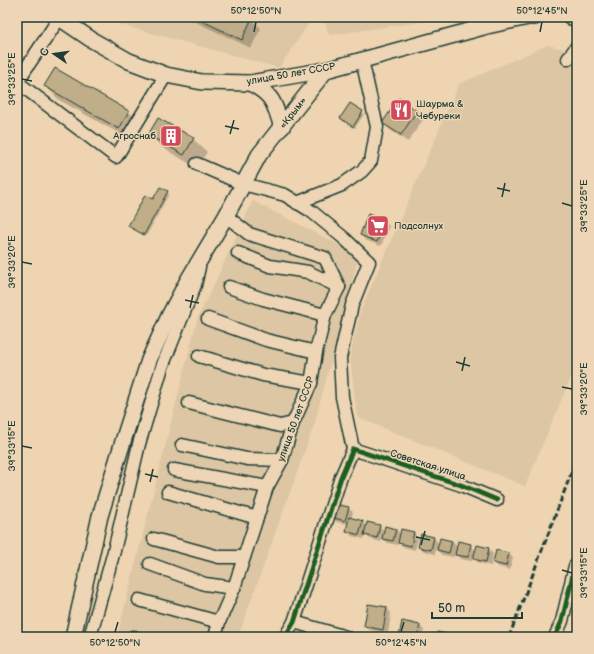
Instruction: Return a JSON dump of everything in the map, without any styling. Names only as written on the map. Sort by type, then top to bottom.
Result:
[{"type":"main road","name":"улица 50 лет СССР","points":[[59,17],[92,40],[129,61],[166,75],[202,82],[250,83],[326,70],[479,24],[535,17]]},
{"type":"main road","points":[[571,17],[577,18]]},
{"type":"main road","name":"«Крым»","points":[[73,637],[100,516],[124,435],[149,360],[169,316],[202,254],[226,216],[259,155],[326,70]]},
{"type":"main road","points":[[250,83],[264,90],[270,97],[282,127]]},
{"type":"street","points":[[59,17],[17,82],[116,157],[166,75]]},
{"type":"street","name":"улица 50 лет СССР","points":[[479,24],[500,17]]},
{"type":"street","points":[[568,59],[577,46]]},
{"type":"street","points":[[297,202],[342,185],[371,161],[377,127],[362,60]]},
{"type":"street","points":[[197,164],[243,184],[285,195],[311,211],[370,262],[352,305],[340,358],[342,397],[353,449],[341,477],[294,622],[285,637]]},
{"type":"street","points":[[226,216],[249,234],[325,258],[339,287]]},
{"type":"street","points":[[238,253],[270,266],[308,272],[339,287]]},
{"type":"street","points":[[90,637],[114,551],[139,444],[162,367],[195,285],[202,254]]},
{"type":"street","points":[[229,287],[263,299],[326,315]]},
{"type":"street","name":"улица 50 лет СССР","points":[[215,637],[219,622],[234,588],[267,487],[282,460],[293,423],[311,383],[316,352],[326,315],[339,287]]},
{"type":"street","points":[[208,319],[266,340],[316,352]]},
{"type":"street","points":[[199,356],[264,375],[311,383]]},
{"type":"street","points":[[189,403],[280,426],[293,423]]},
{"type":"street","points":[[182,446],[247,459],[282,460]]},
{"type":"street","name":"Советская улица","points":[[353,449],[461,485],[497,500]]},
{"type":"street","points":[[174,470],[267,487]]},
{"type":"street","points":[[168,492],[257,518]]},
{"type":"street","points":[[154,539],[218,557],[244,557]]},
{"type":"street","points":[[150,564],[205,584],[234,588]]},
{"type":"street","points":[[555,637],[562,621],[575,566],[577,564]]},
{"type":"street","points":[[139,600],[219,622]]},
{"type":"street","points":[[294,622],[346,637]]},
{"type":"shaded area","points":[[108,17],[313,17],[279,68],[118,24]]},
{"type":"shaded area","points":[[324,17],[455,17],[329,35]]},
{"type":"shaded area","points":[[548,45],[577,53],[577,363],[525,486],[357,417],[350,357],[360,312],[459,84]]},
{"type":"shaded area","points":[[253,201],[359,255],[314,425],[238,637],[117,637],[197,320]]},
{"type":"building","points":[[194,17],[250,17],[252,18],[242,40]]},
{"type":"building","points":[[55,68],[129,111],[119,129],[44,86]]},
{"type":"building","points":[[399,98],[417,111],[401,135],[382,123]]},
{"type":"building","points":[[350,103],[363,111],[353,127],[340,118]]},
{"type":"building","name":"Агроснаб","points":[[158,118],[194,138],[184,155],[148,135]]},
{"type":"building","points":[[160,187],[168,191],[144,235],[128,226],[145,195],[153,199]]},
{"type":"building","points":[[368,214],[385,221],[377,242],[360,235]]},
{"type":"building","points":[[335,504],[349,507],[345,521],[331,517]]},
{"type":"building","points":[[349,517],[363,521],[359,535],[346,531]]},
{"type":"building","points":[[367,522],[380,525],[377,538],[364,535]]},
{"type":"building","points":[[385,526],[396,529],[393,541],[382,539]]},
{"type":"building","points":[[401,529],[414,532],[411,546],[398,543]]},
{"type":"building","points":[[421,534],[434,537],[431,550],[418,547]]},
{"type":"building","points":[[440,538],[452,541],[449,553],[437,550]]},
{"type":"building","points":[[458,541],[471,544],[468,557],[455,555]]},
{"type":"building","points":[[477,545],[489,548],[486,562],[473,559]]},
{"type":"building","points":[[496,550],[509,553],[506,566],[493,563]]},
{"type":"building","points":[[368,604],[387,607],[383,630],[364,626]]},
{"type":"building","points":[[402,621],[420,625],[417,637],[399,637]]},
{"type":"building","points":[[437,632],[456,636],[456,637],[437,637]]},
{"type":"railway","points":[[509,637],[577,458]]},
{"type":"cycle path","points":[[285,637],[294,622],[341,477],[353,449],[461,485],[497,500]]},
{"type":"cycle path","points":[[555,637],[562,621],[575,566],[577,564]]},
{"type":"place","name":"Шаурма & Чебуреки","points":[[401,110]]},
{"type":"place","name":"Агроснаб","points":[[171,136]]},
{"type":"place","name":"Подсолнух","points":[[378,226]]}]
